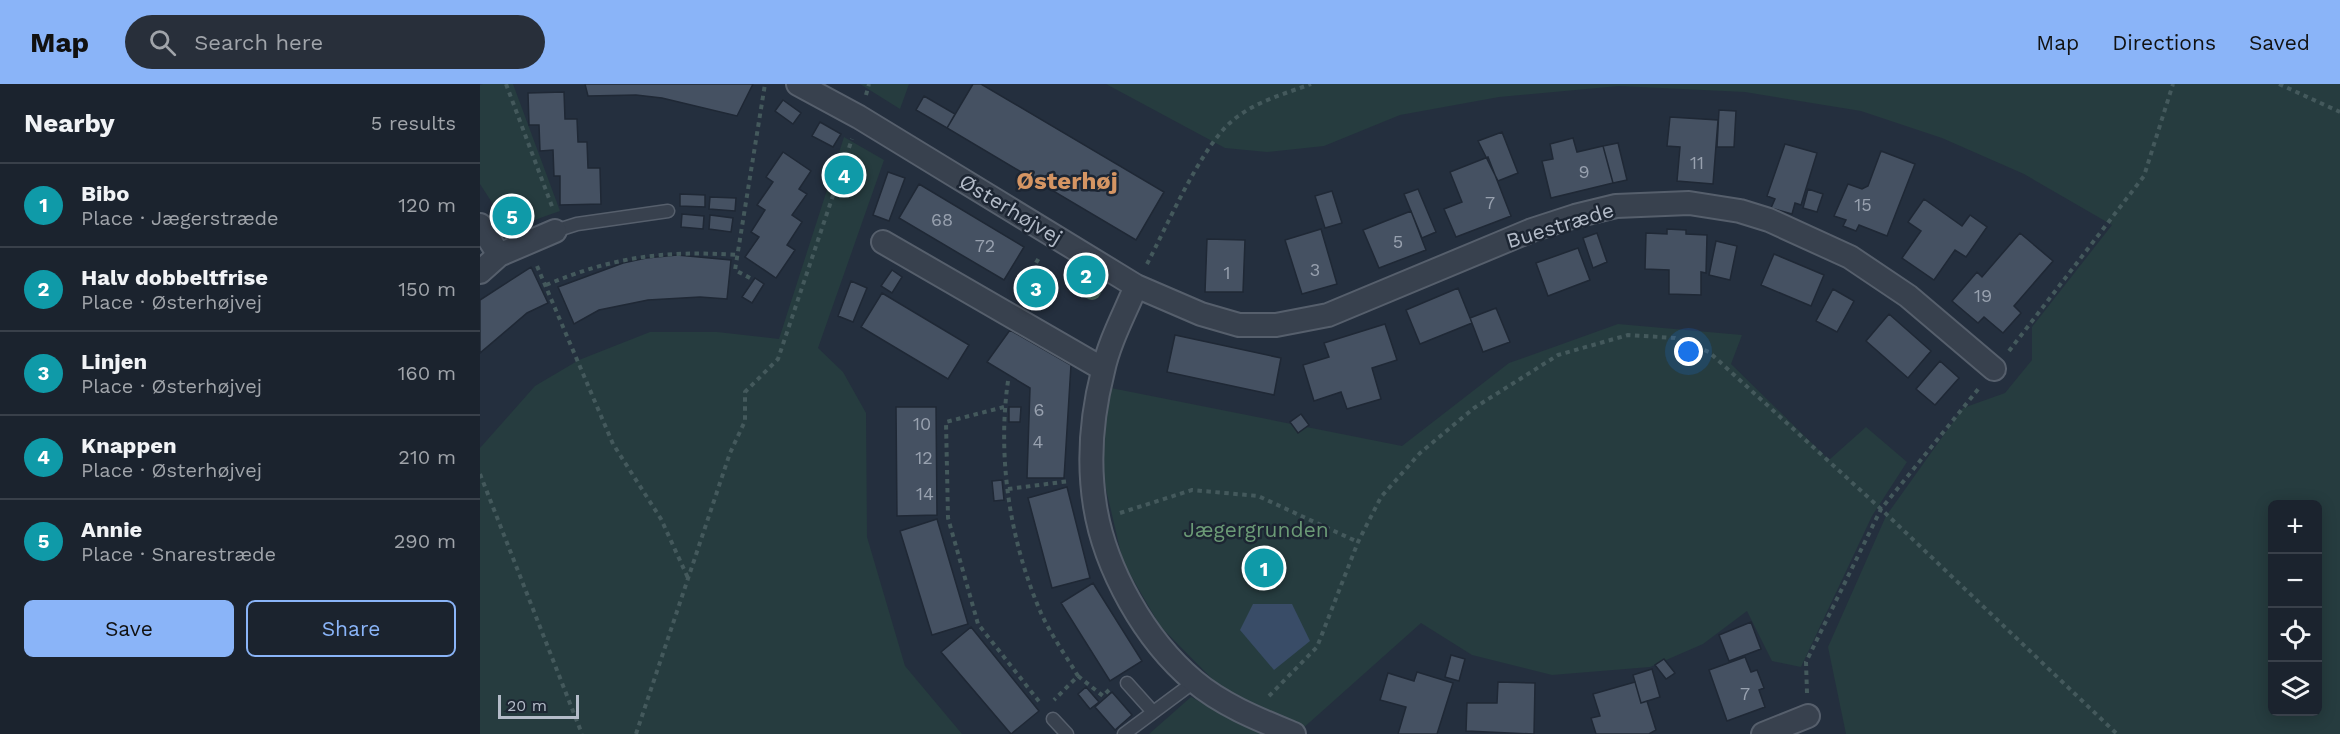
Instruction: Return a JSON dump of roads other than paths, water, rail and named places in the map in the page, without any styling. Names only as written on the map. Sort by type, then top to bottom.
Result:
[{"type":"street","name":"Østerhøjvej","points":[[813,87],[1136,286]]},
{"type":"street","name":"Buestræde","points":[[1136,286],[1201,314],[1239,325],[1276,325],[1328,315],[1565,219],[1616,206],[1689,203],[1769,220],[1850,257],[1908,296],[1994,369]]},
{"type":"street","points":[[480,225],[499,255]]},
{"type":"street","points":[[480,272],[499,255],[558,230]]},
{"type":"street","points":[[883,242],[1103,369]]},
{"type":"street","points":[[1136,286],[1103,369],[1092,434],[1095,507],[1115,575],[1148,632],[1194,682],[1250,716],[1294,734]]},
{"type":"street","points":[[1763,734],[1808,716]]},
{"type":"lane","points":[[558,230],[600,220],[668,211]]},
{"type":"lane","points":[[1124,734],[1194,682]]},
{"type":"lane","points":[[1127,683],[1153,712]]},
{"type":"lane","points":[[1049,714],[1067,734]]},
{"type":"water","points":[[1253,604],[1292,604],[1310,641],[1274,670],[1240,630]]},
{"type":"place","name":"Knappen","points":[[844,175]]},
{"type":"place","name":"Annie","points":[[512,216]]},
{"type":"place","name":"Halv dobbeltfrise","points":[[1086,275]]},
{"type":"place","name":"Linjen","points":[[1036,288]]},
{"type":"place","name":"Bibo","points":[[1264,568]]},
{"type":"district","name":"Østerhøj","points":[[1067,181]]},
{"type":"park label","name":"Jægergrunden","points":[[1256,529]]}]
